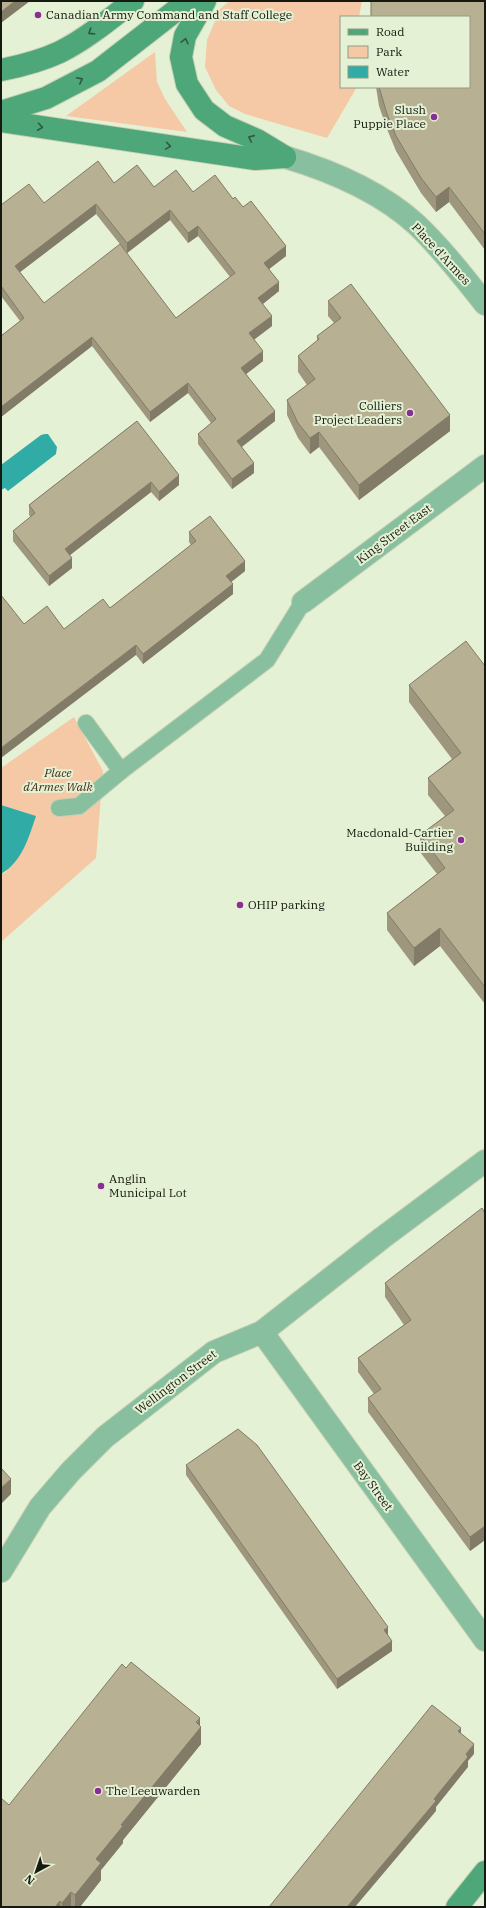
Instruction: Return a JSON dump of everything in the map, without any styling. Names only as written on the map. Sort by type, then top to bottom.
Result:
[{"type":"main road","points":[[1,70],[29,64],[60,52],[94,31],[134,1]]},
{"type":"main road","points":[[1,112],[46,98],[98,71],[188,1]]},
{"type":"main road","points":[[206,1],[185,36],[181,57],[188,84],[204,110],[224,126],[257,140],[285,157]]},
{"type":"main road","points":[[1,121],[255,159],[285,157]]},
{"type":"main road","points":[[457,1907],[485,1872]]},
{"type":"street","name":"Place d'Armes","points":[[285,157],[318,167],[354,183],[388,203],[417,225],[444,254],[485,304]]},
{"type":"street","name":"King Street East","points":[[303,602],[485,466]]},
{"type":"street","name":"Wellington Street","points":[[1,1572],[40,1507],[71,1470],[105,1437],[214,1352],[262,1332],[382,1238],[485,1161]]},
{"type":"street","name":"Bay Street","points":[[262,1332],[485,1640]]},
{"type":"lane","points":[[59,808],[79,806],[121,771],[267,660],[303,602]]},
{"type":"lane","points":[[86,723],[121,771]]},
{"type":"green space","points":[[229,1],[362,1],[359,16],[340,16],[340,88],[356,88],[327,138],[245,114],[229,106],[216,90],[205,67],[207,40],[220,9]]},
{"type":"green space","points":[[155,52],[157,82],[165,99],[187,132],[66,116]]},
{"type":"green space","name":"Place d'Armes Walk","points":[[74,717],[103,771],[96,858],[1,942],[1,874],[6,872],[35,816],[1,805],[1,768]]},
{"type":"water","points":[[48,434],[57,447],[56,454],[8,491],[5,488],[1,490],[1,465],[41,435]]},
{"type":"water","points":[[1,805],[36,816],[24,848],[14,863],[1,874]]},
{"type":"building","points":[[1,1],[15,1],[1,12]]},
{"type":"building","name":"Slush Puppie Place","points":[[371,1],[485,1],[485,234],[449,187],[436,197],[421,178],[396,136],[387,114],[379,88],[470,88],[470,16],[371,16]]},
{"type":"building","points":[[98,161],[114,183],[137,165],[154,187],[176,170],[193,192],[215,175],[233,199],[235,197],[243,207],[251,201],[286,246],[264,263],[279,282],[258,298],[272,316],[249,333],[263,351],[241,368],[275,411],[237,441],[254,463],[232,479],[198,434],[216,419],[188,383],[150,412],[92,337],[1,407],[1,336],[24,318],[1,286],[1,205],[29,184],[44,203]],"holes":[[[96,204],[127,243],[170,210],[188,233],[198,226],[235,273],[176,318],[120,244],[44,303],[15,266]]]},
{"type":"building","points":[[351,284],[450,415],[359,485],[319,432],[310,438],[298,423],[287,400],[315,379],[298,356],[319,339],[317,336],[341,318],[328,301]]},
{"type":"building","points":[[137,421],[179,475],[159,492],[151,482],[65,549],[72,558],[49,576],[13,531],[35,513],[29,505]]},
{"type":"building","points":[[210,516],[245,561],[226,576],[233,584],[143,654],[136,645],[1,748],[1,595],[24,624],[47,606],[64,629],[103,599],[110,608],[196,541],[189,532]]},
{"type":"building","name":"Macdonald-Cartier Building","points":[[466,641],[485,666],[485,987],[440,928],[414,948],[387,913],[445,868],[420,835],[454,810],[428,778],[461,753],[409,685]]},
{"type":"building","points":[[482,1208],[485,1213],[485,1526],[470,1537],[368,1398],[381,1389],[358,1358],[411,1320],[385,1283]]},
{"type":"building","points":[[238,1429],[257,1445],[388,1627],[384,1630],[392,1641],[337,1679],[186,1465]]},
{"type":"building","points":[[1,1468],[11,1479],[1,1488]]},
{"type":"building","name":"The Leeuwarden","points":[[131,1662],[200,1718],[196,1722],[201,1727],[121,1825],[123,1826],[96,1859],[101,1863],[75,1895],[71,1892],[62,1903],[60,1901],[55,1907],[1,1907],[1,1798],[9,1805],[122,1664],[126,1668]]},
{"type":"building","points":[[432,1705],[461,1728],[458,1731],[474,1744],[466,1754],[468,1757],[434,1799],[436,1801],[347,1907],[269,1907]]},
{"type":"place","name":"Canadian Army Command and Staff College","points":[[38,15]]},
{"type":"place","name":"Slush Puppie Place","points":[[434,117]]},
{"type":"place","name":"Colliers Project Leaders","points":[[410,413]]},
{"type":"place","name":"Macdonald-Cartier Building","points":[[461,840]]},
{"type":"place","name":"OHIP parking","points":[[240,905]]},
{"type":"place","name":"Anglin Municipal Lot","points":[[101,1186]]},
{"type":"place","name":"The Leeuwarden","points":[[98,1791]]}]
